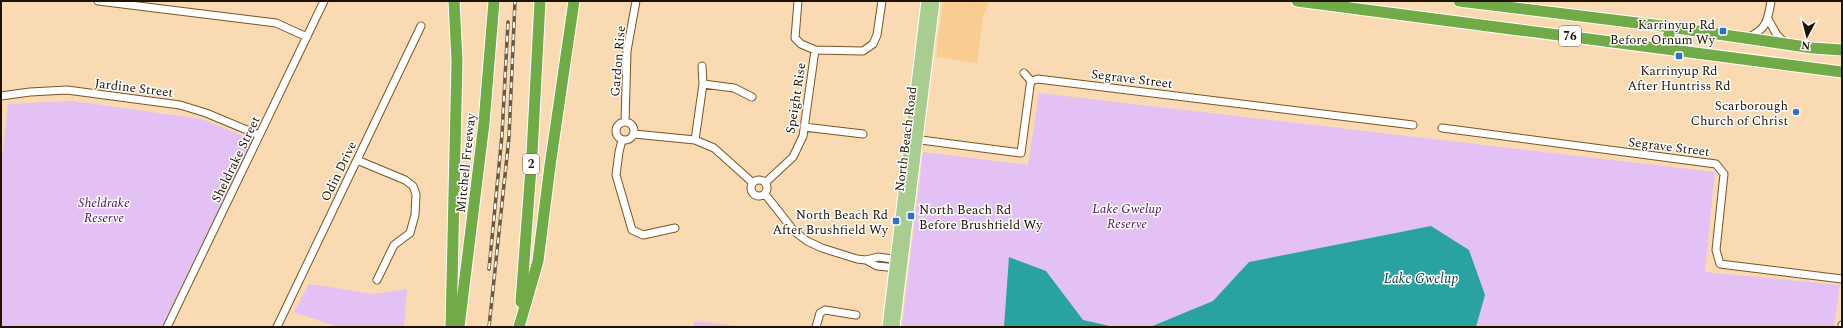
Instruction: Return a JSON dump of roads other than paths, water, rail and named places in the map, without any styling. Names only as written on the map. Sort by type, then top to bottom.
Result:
[{"type":"highway","points":[[451,327],[458,61],[454,1]]},
{"type":"highway","name":"Mitchell Freeway","points":[[459,327],[484,123],[494,1]]},
{"type":"highway","name":"2","points":[[519,327],[532,154],[540,1]]},
{"type":"highway","points":[[519,327],[538,261],[574,1]]},
{"type":"highway","name":"76","points":[[1297,1],[1842,72]]},
{"type":"highway","name":"76","points":[[1459,1],[1670,27],[1746,39],[1842,50]]},
{"type":"highway","points":[[1667,49],[1670,27]]},
{"type":"main road","name":"North Beach Road","points":[[914,140],[926,1]]},
{"type":"main road","name":"North Beach Road","points":[[895,327],[899,264],[914,140],[935,1]]},
{"type":"main road","name":"North Beach Road","points":[[887,327],[899,264]]},
{"type":"street","points":[[98,1],[276,23],[307,37]]},
{"type":"street","name":"Sheldrake Street","points":[[167,327],[324,1]]},
{"type":"street","name":"Gardon Rise","points":[[625,122],[627,51],[636,1]]},
{"type":"street","points":[[798,1],[795,38],[801,44],[815,50],[863,51],[872,44],[877,35],[882,1]]},
{"type":"street","points":[[1746,39],[1761,29],[1768,20],[1771,1]]},
{"type":"street","points":[[1768,20],[1777,35],[1786,44]]},
{"type":"street","name":"Odin Drive","points":[[277,327],[421,26]]},
{"type":"street","name":"Speight Rise","points":[[765,183],[793,157],[803,136],[815,50]]},
{"type":"street","points":[[695,140],[703,84],[702,66]]},
{"type":"street","points":[[914,140],[1021,153],[1031,82],[1024,73]]},
{"type":"street","name":"Segrave Street","points":[[1031,82],[1038,79],[1413,125]]},
{"type":"street","points":[[703,84],[734,88],[752,97]]},
{"type":"street","name":"Jardine Street","points":[[1,98],[62,90],[180,105],[206,113],[259,136]]},
{"type":"street","points":[[625,122],[633,128],[634,134],[630,139],[622,140],[617,136],[616,130],[619,124],[625,122]]},
{"type":"street","points":[[804,127],[863,134]]},
{"type":"street","name":"Segrave Street","points":[[1442,128],[1716,164],[1724,174],[1716,250],[1720,264],[1842,279]]},
{"type":"street","points":[[634,134],[695,140],[714,148],[753,183]]},
{"type":"street","points":[[622,140],[616,175],[632,230],[643,235],[675,228]]},
{"type":"street","points":[[357,160],[405,180],[413,186],[416,194],[415,215],[410,233],[394,245],[378,280]]},
{"type":"street","points":[[753,183],[761,180],[765,183],[767,187],[765,194]]},
{"type":"street","points":[[753,183],[751,188],[754,194],[759,196],[765,194]]},
{"type":"street","points":[[765,194],[794,231],[807,241],[839,255],[866,260],[877,266],[899,264]]},
{"type":"street","points":[[816,327],[816,320],[820,313],[825,310],[856,315]]},
{"type":"water","name":"Lake Gwelup","points":[[1431,226],[1469,250],[1485,295],[1476,327],[1150,327],[1213,301],[1249,262]]},
{"type":"water","points":[[1009,257],[1046,271],[1083,320],[1114,327],[1004,327]]},
{"type":"railway","points":[[489,327],[509,137],[515,1]]},
{"type":"railway","points":[[489,269],[502,135],[508,22]]},
{"type":"place","name":"Karrinyup Rd Before Ornum Wy","points":[[1723,31]]},
{"type":"place","name":"Karrinyup Rd After Huntriss Rd","points":[[1679,56]]},
{"type":"place","name":"Scarborough Church of Christ","points":[[1796,112]]},
{"type":"place","name":"North Beach Rd Before Brushfield Wy","points":[[911,216]]},
{"type":"place","name":"North Beach Rd After Brushfield Wy","points":[[896,221]]},
{"type":"park label","name":"Sheldrake Reserve","points":[[104,210]]},
{"type":"park label","name":"Lake Gwelup Reserve","points":[[1127,216]]}]
